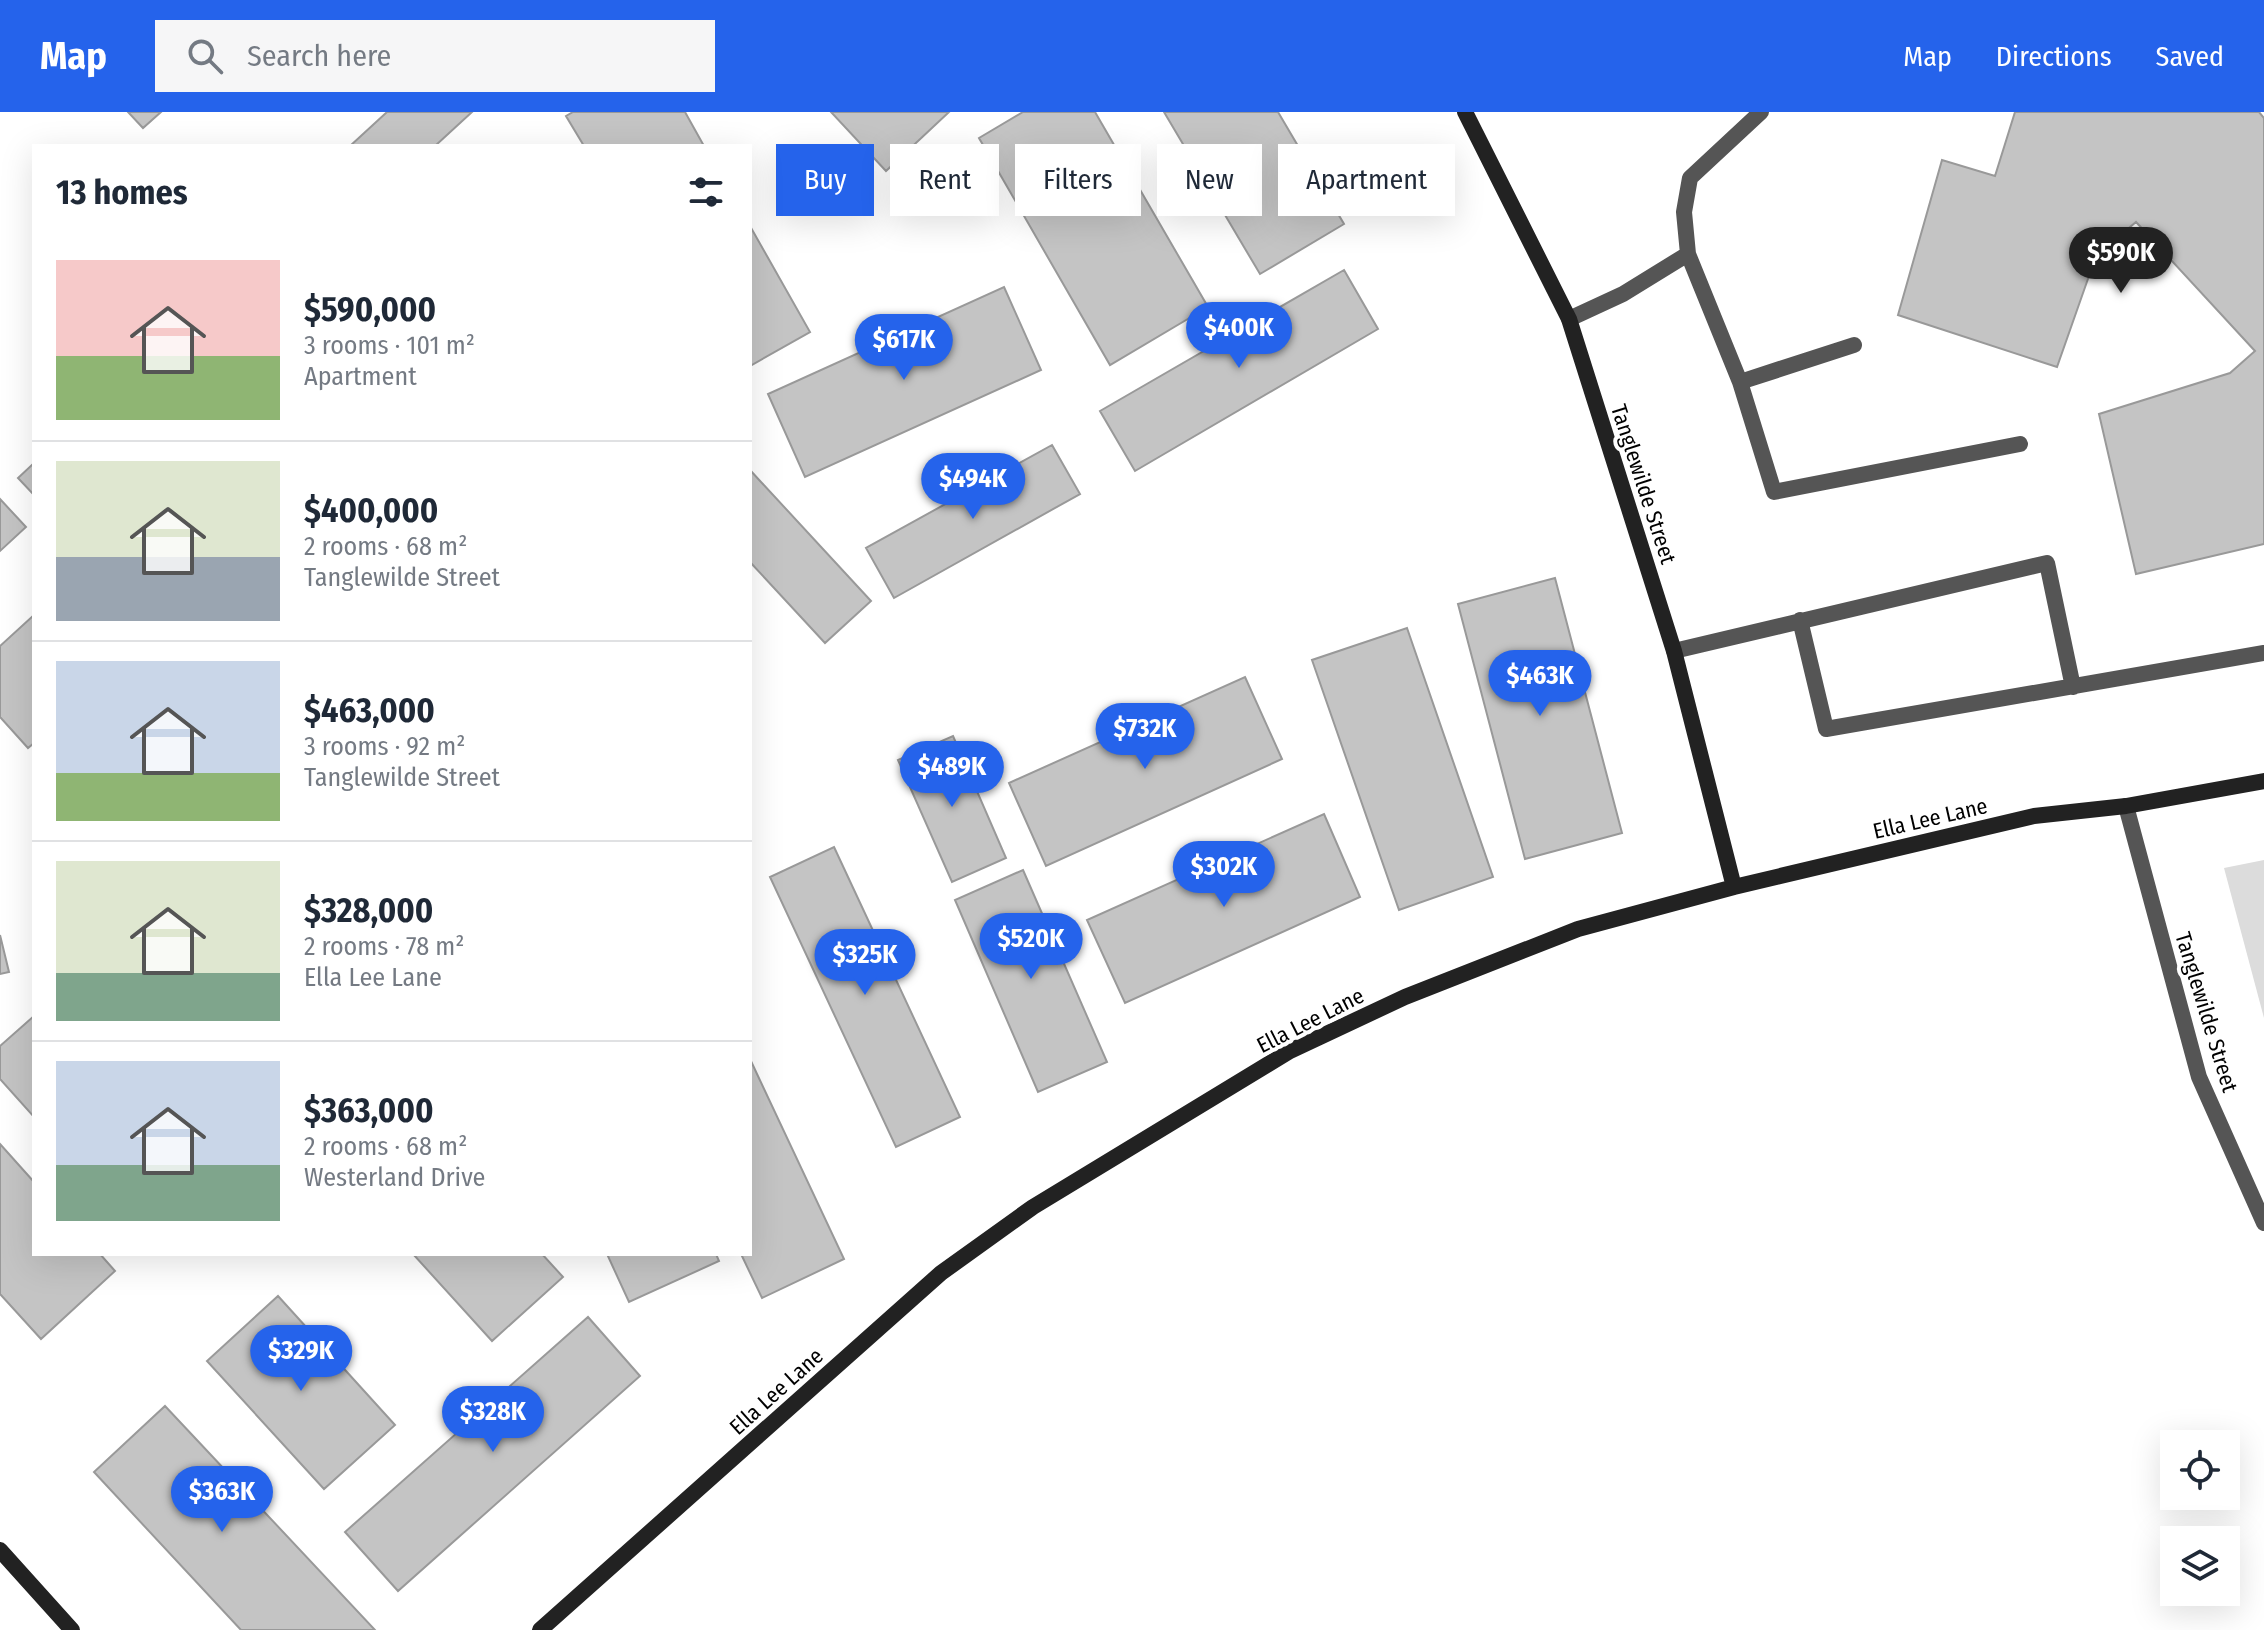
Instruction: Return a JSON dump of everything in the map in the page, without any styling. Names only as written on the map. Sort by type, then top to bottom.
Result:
[{"type":"street","name":"Tanglewilde Street","points":[[1465,112],[1569,319],[1674,651],[1734,887]]},
{"type":"street","points":[[1761,112],[1690,178],[1684,212],[1688,254],[1740,382],[1774,492],[2020,444]]},
{"type":"street","points":[[1569,319],[1623,294],[1688,254]]},
{"type":"street","points":[[1740,382],[1854,345]]},
{"type":"street","points":[[1674,651],[2047,563],[2073,687]]},
{"type":"street","points":[[1800,620],[1826,729],[2264,653]]},
{"type":"street","name":"Ella Lee Lane","points":[[540,1630],[941,1273],[1033,1207],[1290,1051],[1405,997],[1578,929],[1734,887],[2034,816],[2126,806],[2264,781]]},
{"type":"street","name":"Tanglewilde Street","points":[[2126,806],[2199,1077],[2264,1223]]},
{"type":"street","points":[[0,1550],[72,1630]]},
{"type":"shaded area","points":[[2264,860],[2264,1018],[2224,868]]},
{"type":"building","points":[[128,112],[161,112],[143,128]]},
{"type":"building","points":[[387,112],[472,112],[437,144],[352,144]]},
{"type":"building","points":[[573,112],[685,112],[703,144],[583,144],[566,116]]},
{"type":"building","points":[[831,112],[949,112],[915,144],[890,144],[890,167],[886,171],[874,158],[874,144],[861,144]]},
{"type":"building","points":[[1023,112],[1095,112],[1114,144],[1015,144],[1015,200],[999,173],[999,144],[982,144],[979,138]]},
{"type":"building","points":[[1164,112],[1278,112],[1297,144],[1278,144],[1278,216],[1339,216],[1344,224],[1260,274],[1226,216],[1262,216],[1262,144],[1183,144]]},
{"type":"building","points":[[2015,112],[2259,112],[2264,118],[2264,544],[2136,574],[2099,414],[2230,373],[2255,351],[2136,222],[2096,256],[2057,367],[1898,315],[1942,160],[1995,176]]},
{"type":"building","points":[[1141,191],[1208,307],[1110,365],[1024,216],[1141,216]]},
{"type":"building","points":[[752,230],[810,332],[752,365]]},
{"type":"building","points":[[1344,270],[1378,329],[1135,471],[1100,411]]},
{"type":"building","points":[[1004,287],[1041,370],[805,477],[768,394]]},
{"type":"building","points":[[1052,445],[1080,494],[894,598],[866,548]]},
{"type":"building","points":[[32,465],[32,493],[18,478]]},
{"type":"building","points":[[752,472],[871,601],[825,643],[752,564]]},
{"type":"building","points":[[0,499],[26,527],[0,551]]},
{"type":"building","points":[[1555,578],[1622,833],[1525,859],[1458,604]]},
{"type":"building","points":[[32,617],[32,745],[28,748],[0,717],[0,646]]},
{"type":"building","points":[[1407,628],[1493,877],[1399,910],[1312,660]]},
{"type":"building","points":[[1245,677],[1282,759],[1046,866],[1009,783]]},
{"type":"building","points":[[953,736],[1006,858],[952,882],[898,760]]},
{"type":"building","points":[[1324,814],[1360,897],[1125,1003],[1087,920]]},
{"type":"building","points":[[834,847],[960,1117],[896,1147],[770,877]]},
{"type":"building","points":[[1023,870],[1107,1062],[1038,1092],[955,900]]},
{"type":"building","points":[[0,935],[9,972],[0,974]]},
{"type":"building","points":[[32,1018],[32,1115],[0,1079],[0,1046]]},
{"type":"building","points":[[752,1063],[844,1259],[762,1298],[742,1256],[752,1256]]},
{"type":"building","points":[[0,1144],[32,1180],[32,1256],[102,1256],[115,1271],[41,1339],[0,1294]]},
{"type":"building","points":[[415,1256],[544,1256],[563,1277],[492,1341]]},
{"type":"building","points":[[608,1256],[717,1256],[719,1261],[629,1302]]},
{"type":"building","points":[[278,1296],[395,1425],[324,1489],[207,1361]]},
{"type":"building","points":[[588,1317],[640,1376],[398,1591],[345,1532]]},
{"type":"building","points":[[165,1406],[375,1630],[241,1630],[94,1472]]}]
